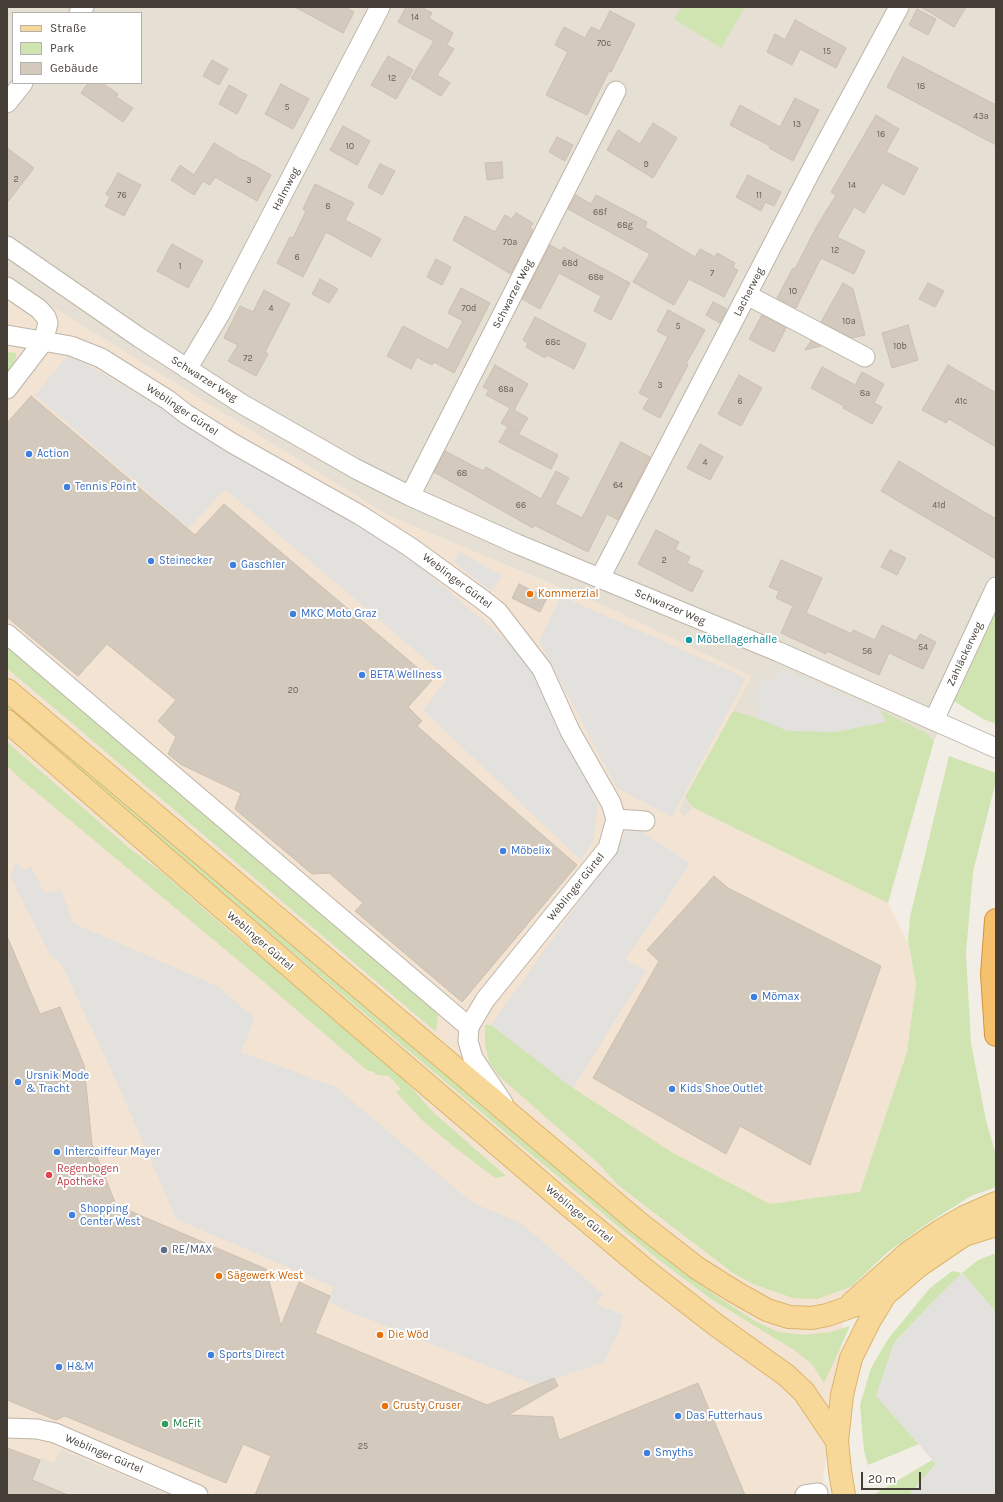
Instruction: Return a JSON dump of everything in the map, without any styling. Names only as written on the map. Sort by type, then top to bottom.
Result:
[{"type":"highway","points":[[996,920],[992,974],[996,1035]]},
{"type":"main road","points":[[7,690],[638,1223],[697,1268],[767,1310],[789,1317],[812,1318],[827,1315],[885,1295]]},
{"type":"main road","name":"Weblinger Gürtel","points":[[7,721],[349,1017],[648,1272],[716,1325],[786,1375],[804,1392],[837,1441]]},
{"type":"main road","points":[[845,1309],[908,1253],[940,1230],[964,1217],[996,1203]]},
{"type":"main road","points":[[844,1495],[837,1441],[842,1395],[851,1358],[870,1320],[885,1295],[920,1265],[964,1236],[996,1225]]},
{"type":"street","name":"Halmweg","points":[[187,369],[227,301],[380,7]]},
{"type":"street","name":"Lacherweg","points":[[600,578],[813,168],[899,7]]},
{"type":"street","points":[[7,103],[22,84]]},
{"type":"street","name":"Schwarzer Weg","points":[[410,496],[616,91]]},
{"type":"street","name":"Schwarzer Weg","points":[[7,246],[187,369],[299,437],[356,469],[410,496],[517,544],[779,652],[996,748]]},
{"type":"street","points":[[7,287],[39,309],[46,317],[48,323],[44,342],[7,389]]},
{"type":"street","points":[[747,296],[865,357]]},
{"type":"street","name":"Weblinger Gürtel","points":[[11,336],[72,346],[100,358],[168,400],[186,414],[232,443],[360,515],[410,547],[498,612],[542,668],[570,731],[612,803],[616,818],[608,848],[485,1000],[468,1027]]},
{"type":"street","name":"Zahläckerweg","points":[[934,720],[996,587]]},
{"type":"street","points":[[7,634],[468,1027],[468,1041],[473,1058],[514,1119]]},
{"type":"street","points":[[616,818],[644,821]]},
{"type":"street","name":"Weblinger Gürtel","points":[[7,1428],[36,1429],[55,1433],[198,1495]]},
{"type":"shaded area","points":[[7,7],[996,7],[996,606],[934,741],[888,903],[694,808],[683,818],[679,811],[685,797],[751,676],[609,608],[387,515],[59,311],[7,281]]},
{"type":"shaded area","points":[[7,281],[59,311],[387,515],[609,608],[751,676],[685,797],[679,811],[683,818],[694,808],[888,903],[908,943],[916,984],[907,1052],[861,1192],[821,1495],[170,1495],[61,1450],[54,1463],[42,1458],[40,1460],[7,1448]]},
{"type":"shaded area","points":[[69,354],[390,541],[529,660],[598,804],[593,841],[581,860],[423,710],[448,678],[225,489],[189,528],[35,395]]},
{"type":"shaded area","points":[[460,552],[502,576],[491,591],[454,562]]},
{"type":"shaded area","points":[[561,596],[746,678],[672,817],[617,788],[539,641]]},
{"type":"shaded area","points":[[780,668],[880,710],[886,722],[835,732],[788,731],[757,718],[760,709],[752,704],[764,676],[774,681]]},
{"type":"shaded area","points":[[630,824],[690,863],[662,907],[625,959],[646,971],[573,1088],[491,1025],[617,849]]},
{"type":"shaded area","points":[[17,861],[22,870],[31,866],[45,894],[61,890],[73,923],[217,986],[255,1018],[241,1052],[336,1087],[471,1202],[521,1223],[603,1294],[596,1304],[623,1315],[619,1331],[604,1362],[536,1385],[347,1311],[328,1301],[334,1287],[176,1219],[120,1089],[61,963],[51,957],[10,876]]},
{"type":"shaded area","points":[[962,1273],[996,1312],[996,1495],[909,1495],[936,1464],[876,1396],[894,1343]]},
{"type":"shaded area","points":[[7,1448],[40,1460],[41,1458],[61,1449],[170,1495],[7,1495]]},
{"type":"green space","points":[[682,7],[745,7],[721,48],[674,19]]},
{"type":"green space","points":[[7,353],[16,353],[16,358],[10,371],[7,373]]},
{"type":"green space","points":[[996,606],[996,724],[983,719],[954,701]]},
{"type":"green space","points":[[7,645],[70,700],[197,804],[405,979],[438,1015],[436,1032],[7,668]]},
{"type":"green space","points":[[7,699],[308,954],[568,1178],[686,1274],[755,1321],[778,1332],[805,1335],[831,1332],[850,1326],[824,1383],[812,1364],[794,1350],[711,1299],[659,1260],[526,1150],[7,711]]},
{"type":"green space","points":[[880,710],[926,733],[934,741],[888,903],[694,808],[685,797],[733,711],[757,718],[788,731],[807,731],[885,722]]},
{"type":"green space","points":[[7,742],[129,848],[163,873],[236,937],[398,1073],[434,1113],[506,1176],[495,1178],[453,1146],[422,1120],[396,1092],[401,1089],[389,1076],[378,1075],[372,1071],[368,1071],[257,976],[23,781],[7,766]]},
{"type":"green space","points":[[949,756],[996,773],[996,781],[973,872],[966,953],[971,1043],[986,1120],[996,1155],[996,1187],[971,1196],[928,1223],[888,1252],[851,1287],[817,1299],[793,1298],[753,1284],[733,1273],[618,1185],[598,1163],[499,1076],[489,1062],[485,1044],[485,1025],[491,1025],[573,1088],[673,1153],[770,1204],[860,1192],[907,1052],[916,984],[908,941],[910,917]]},
{"type":"green space","points":[[996,1253],[996,1312],[962,1273],[978,1260]]},
{"type":"green space","points":[[952,1271],[962,1273],[894,1343],[877,1396],[919,1444],[868,1465],[864,1451],[860,1405],[871,1368],[888,1339],[930,1288]]},
{"type":"green space","points":[[932,1460],[936,1464],[909,1495],[875,1495],[875,1494]]},
{"type":"building","points":[[295,7],[345,7],[354,12],[343,33]]},
{"type":"building","points":[[406,7],[421,7],[432,13],[429,18],[453,33],[447,45],[454,49],[437,75],[450,83],[441,96],[411,78],[434,41],[398,22]]},
{"type":"building","points":[[921,7],[966,7],[954,27]]},
{"type":"building","points":[[917,9],[936,19],[928,35],[909,25]]},
{"type":"building","points":[[610,11],[635,24],[587,115],[546,95],[568,52],[555,45],[564,27],[585,38],[591,27],[600,31]]},
{"type":"building","points":[[795,20],[846,48],[836,68],[800,49],[792,65],[767,52],[775,34],[785,40]]},
{"type":"building","points":[[388,56],[413,70],[396,99],[371,85]]},
{"type":"building","points":[[903,57],[996,105],[996,145],[887,87]]},
{"type":"building","points":[[212,60],[228,69],[219,85],[203,76]]},
{"type":"building","points":[[87,84],[103,84],[118,94],[116,97],[133,108],[123,122],[81,93]]},
{"type":"building","points":[[281,84],[309,99],[293,129],[265,114]]},
{"type":"building","points":[[229,85],[247,95],[237,114],[219,104]]},
{"type":"building","points":[[795,98],[819,110],[793,161],[769,148],[770,146],[730,125],[740,105],[780,127]]},
{"type":"building","points":[[876,115],[899,129],[886,152],[918,168],[904,195],[882,183],[864,213],[854,207],[837,237],[865,251],[854,274],[821,258],[796,308],[777,298],[793,268],[795,269],[817,226],[836,195],[831,192]]},
{"type":"building","points":[[653,123],[677,138],[653,178],[607,150],[618,130],[640,144]]},
{"type":"building","points":[[343,126],[370,141],[357,165],[330,150]]},
{"type":"building","points":[[557,137],[573,145],[565,161],[549,152]]},
{"type":"building","points":[[214,143],[271,175],[257,201],[215,177],[210,185],[203,181],[194,195],[171,180],[180,165],[194,175]]},
{"type":"building","points":[[7,148],[34,168],[7,203]]},
{"type":"building","points":[[502,162],[503,178],[487,180],[485,163]]},
{"type":"building","points":[[380,164],[395,171],[382,195],[368,187]]},
{"type":"building","points":[[118,173],[141,185],[124,216],[105,206],[110,197],[106,194]]},
{"type":"building","points":[[748,175],[781,192],[774,206],[765,202],[761,211],[736,197]]},
{"type":"building","points":[[315,184],[354,203],[345,220],[381,239],[371,257],[326,232],[303,277],[277,263],[290,237],[293,238],[306,211],[303,209]]},
{"type":"building","points":[[576,195],[591,204],[596,195],[647,222],[645,227],[695,257],[700,249],[715,257],[717,253],[735,263],[733,268],[738,270],[724,297],[689,279],[674,305],[633,282],[650,254],[568,209]]},
{"type":"building","points":[[516,213],[533,223],[530,228],[533,230],[511,274],[453,240],[465,216],[495,232],[505,215],[512,219]]},
{"type":"building","points":[[172,244],[203,261],[188,288],[157,271]]},
{"type":"building","points":[[550,245],[561,251],[563,247],[630,283],[611,320],[594,311],[601,296],[559,273],[540,309],[522,299]]},
{"type":"building","points":[[436,259],[451,267],[442,285],[427,277]]},
{"type":"building","points":[[320,279],[338,289],[329,303],[312,294]]},
{"type":"building","points":[[843,283],[853,289],[865,335],[852,338],[821,322]]},
{"type":"building","points":[[928,283],[944,291],[935,307],[919,299]]},
{"type":"building","points":[[461,288],[490,303],[454,373],[434,362],[432,365],[417,357],[411,369],[387,356],[403,326],[448,350],[463,321],[448,313]]},
{"type":"building","points":[[264,290],[290,304],[265,352],[268,354],[256,376],[228,361],[238,345],[224,338],[240,306],[253,312]]},
{"type":"building","points":[[713,302],[727,309],[720,323],[706,315]]},
{"type":"building","points":[[668,310],[705,330],[686,364],[688,365],[660,418],[643,409],[649,398],[639,393],[668,337],[657,331]]},
{"type":"building","points":[[762,315],[786,328],[774,352],[749,339]]},
{"type":"building","points":[[535,317],[586,344],[574,369],[547,355],[545,358],[526,347],[528,343],[523,340]]},
{"type":"building","points":[[908,325],[918,360],[892,368],[882,333]]},
{"type":"building","points":[[811,341],[821,346],[805,350]]},
{"type":"building","points":[[495,365],[528,384],[514,410],[528,418],[519,433],[501,423],[510,408],[486,395],[489,390],[483,387]]},
{"type":"building","points":[[948,365],[996,393],[996,447],[949,419],[946,423],[922,410]]},
{"type":"building","points":[[822,367],[855,385],[862,372],[884,384],[874,403],[882,407],[872,424],[843,408],[844,406],[811,388]]},
{"type":"building","points":[[739,375],[762,388],[741,426],[718,414]]},
{"type":"building","points":[[31,396],[195,535],[224,504],[432,680],[408,707],[422,721],[417,726],[577,865],[462,1002],[355,911],[363,903],[329,873],[312,874],[235,809],[241,793],[182,765],[168,754],[176,737],[158,721],[176,700],[107,644],[78,676],[7,617],[7,423]]},
{"type":"building","points":[[507,428],[558,455],[551,469],[499,442]]},
{"type":"building","points":[[621,442],[650,457],[618,520],[607,514],[588,552],[534,525],[533,528],[434,472],[445,451],[483,471],[486,467],[541,499],[556,471],[569,478],[555,504],[582,518]]},
{"type":"building","points":[[700,444],[723,457],[710,480],[687,468]]},
{"type":"building","points":[[899,461],[996,519],[996,559],[881,491]]},
{"type":"building","points":[[656,530],[679,542],[675,549],[690,557],[687,563],[703,571],[692,592],[638,564]]},
{"type":"building","points":[[890,550],[906,558],[897,575],[881,567]]},
{"type":"building","points":[[781,560],[822,578],[806,613],[852,634],[853,630],[875,640],[882,625],[916,641],[920,634],[936,642],[923,669],[889,653],[879,675],[827,651],[826,654],[781,633],[793,606],[776,598],[779,591],[769,587]]},
{"type":"building","points":[[519,584],[547,598],[540,612],[512,598]]},
{"type":"building","name":"Mömax","points":[[714,876],[728,888],[881,966],[810,1165],[740,1126],[726,1154],[593,1078],[659,961],[647,950]]},
{"type":"building","name":"Shopping Center West","points":[[7,936],[40,1014],[60,1007],[84,1065],[92,1144],[116,1205],[266,1269],[281,1326],[299,1282],[330,1296],[315,1333],[487,1405],[554,1378],[558,1386],[508,1415],[553,1417],[559,1440],[698,1383],[745,1495],[255,1495],[271,1456],[243,1444],[226,1483],[65,1416],[56,1420],[7,1400]]},
{"type":"building","points":[[7,1448],[40,1460],[32,1480],[68,1495],[7,1495]]},
{"type":"place","name":"Action","points":[[29,454]]},
{"type":"place","name":"Tennis Point","points":[[67,487]]},
{"type":"place","name":"Steinecker","points":[[151,561]]},
{"type":"place","name":"Gaschler","points":[[233,565]]},
{"type":"place","name":"Kommerzial","points":[[530,594]]},
{"type":"place","name":"MKC Moto Graz","points":[[293,614]]},
{"type":"place","name":"Möbellagerhalle","points":[[689,640]]},
{"type":"place","name":"BETA Wellness","points":[[362,675]]},
{"type":"place","name":"Möbelix","points":[[503,851]]},
{"type":"place","name":"Mömax","points":[[754,997]]},
{"type":"place","name":"Ursnik Mode & Tracht","points":[[18,1082]]},
{"type":"place","name":"Kids Shoe Outlet","points":[[672,1089]]},
{"type":"place","name":"Intercoiffeur Mayer","points":[[57,1152]]},
{"type":"place","name":"Regenbogen Apotheke","points":[[49,1175]]},
{"type":"place","name":"Shopping Center West","points":[[72,1215]]},
{"type":"place","name":"RE/MAX","points":[[164,1250]]},
{"type":"place","name":"Sägewerk West","points":[[219,1276]]},
{"type":"place","name":"Die Wöd","points":[[380,1335]]},
{"type":"place","name":"Sports Direct","points":[[211,1355]]},
{"type":"place","name":"H&M","points":[[59,1367]]},
{"type":"place","name":"Crusty Cruser","points":[[385,1406]]},
{"type":"place","name":"Das Futterhaus","points":[[678,1416]]},
{"type":"place","name":"McFit","points":[[165,1424]]},
{"type":"place","name":"Smyths","points":[[647,1453]]}]
